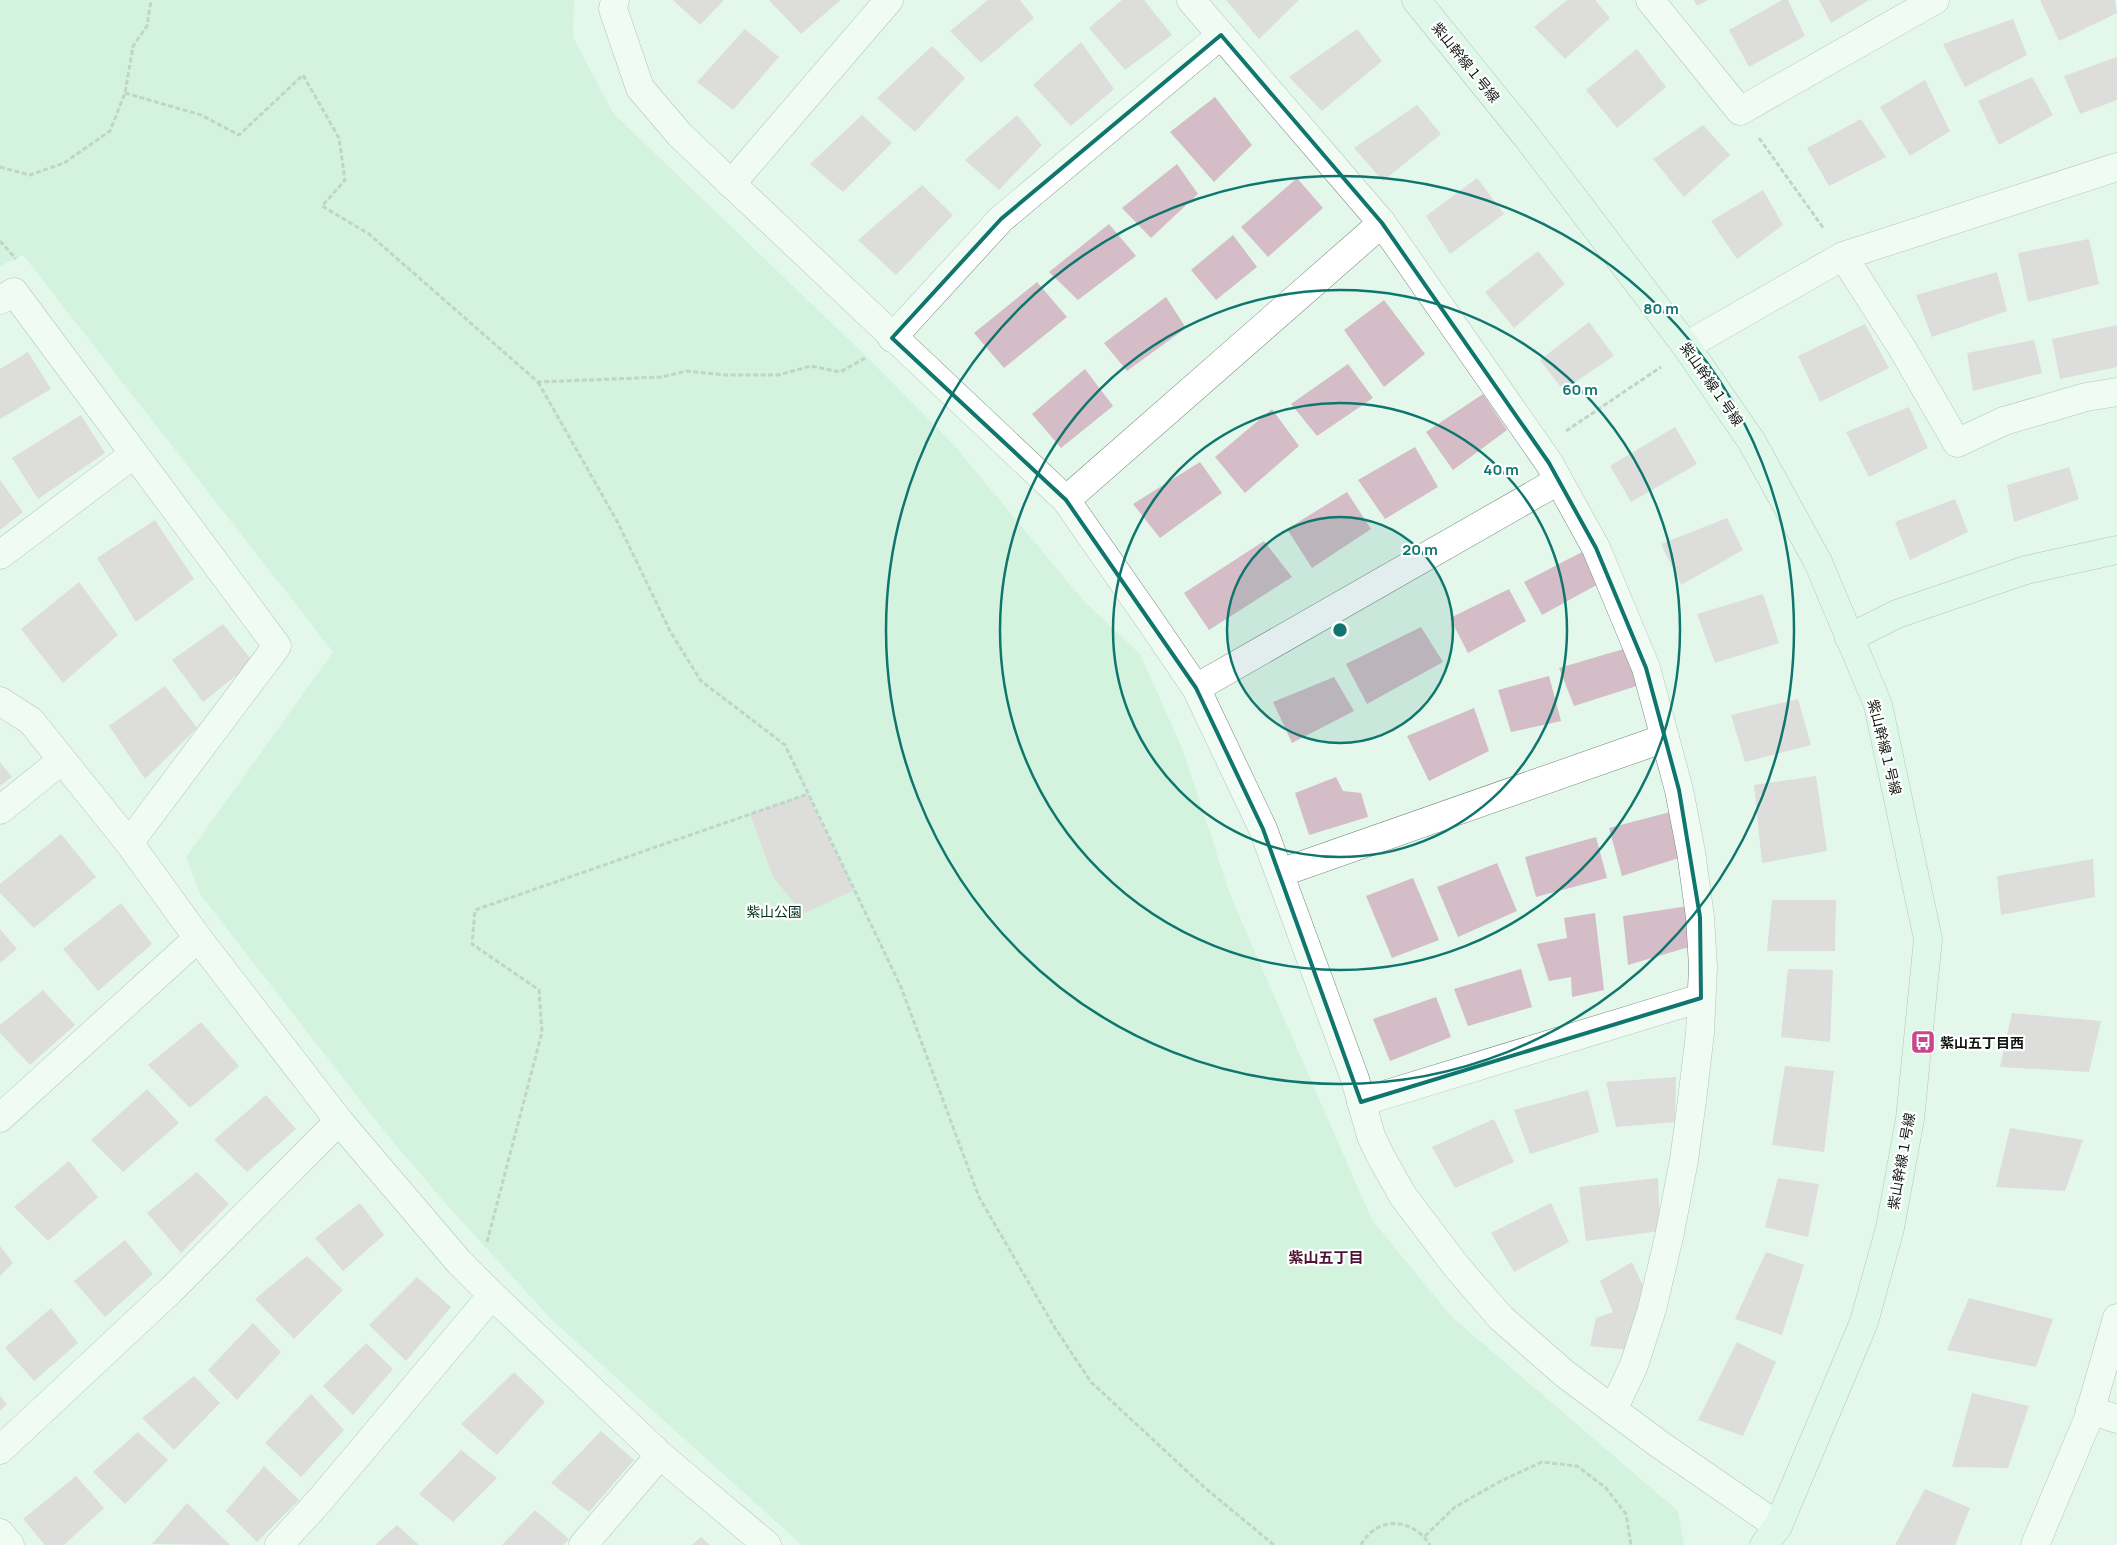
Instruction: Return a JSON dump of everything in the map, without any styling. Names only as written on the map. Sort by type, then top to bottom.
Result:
[{"type":"street","points":[[615,0],[613,9],[640,88],[680,135],[892,338],[1066,500],[1196,688],[1263,829],[1355,1079],[1380,1155],[1398,1188],[1421,1221],[1456,1266],[1501,1318],[1565,1374],[1771,1535]]},
{"type":"street","points":[[732,184],[889,0]]},
{"type":"street","points":[[1191,0],[1382,223],[1539,449],[1596,548],[1646,668],[1679,790],[1691,852],[1701,937],[1703,967],[1702,998],[1684,1160],[1669,1237],[1652,1309],[1634,1365],[1613,1410]]},
{"type":"street","name":"紫山幹線１号線","points":[[1416,0],[1527,137],[1686,346],[1757,451],[1818,562],[1878,705],[1928,939],[1910,1119],[1890,1228],[1864,1322],[1771,1535]]},
{"type":"street","points":[[1650,0],[1740,110],[1935,0]]},
{"type":"street","points":[[892,338],[1002,219],[1221,35]]},
{"type":"street","points":[[1686,346],[1842,256],[2117,167]]},
{"type":"street","points":[[1066,500],[1382,223]]},
{"type":"street","points":[[1842,256],[1902,348],[1957,443],[2004,421],[2086,398],[2117,392]]},
{"type":"street","points":[[0,300],[14,292],[277,646],[129,843]]},
{"type":"street","points":[[0,555],[134,454]]},
{"type":"street","points":[[1196,688],[1558,481]]},
{"type":"street","points":[[1849,638],[1897,614],[2026,570],[2117,550]]},
{"type":"street","points":[[0,701],[32,721],[129,843],[198,938],[339,1121],[459,1262],[660,1455],[767,1545]]},
{"type":"street","points":[[1280,873],[1665,738]]},
{"type":"street","points":[[0,810],[62,760]]},
{"type":"street","points":[[0,1118],[198,938]]},
{"type":"street","points":[[1361,1102],[1702,998]]},
{"type":"street","points":[[0,1450],[170,1291],[339,1121]]},
{"type":"street","points":[[278,1545],[321,1498],[492,1295]]},
{"type":"street","points":[[2035,1545],[2090,1410],[2117,1318]]},
{"type":"street","points":[[2090,1410],[2117,1419]]},
{"type":"street","points":[[582,1545],[660,1455]]},
{"type":"street","points":[[0,1533],[10,1545]]},
{"type":"path","points":[[0,167],[30,175],[64,163],[110,131],[125,93],[133,46],[147,26],[151,0]]},
{"type":"path","points":[[125,93],[201,114],[239,135],[303,75],[339,138],[345,180],[322,206],[369,234],[538,382],[617,521],[670,631],[701,681],[785,745],[901,987],[979,1197],[1055,1328],[1091,1382],[1204,1487],[1274,1545]]},
{"type":"path","points":[[1740,110],[1842,256]]},
{"type":"path","points":[[0,240],[18,262]]},
{"type":"path","points":[[538,382],[662,377],[686,371],[726,375],[778,375],[811,366],[840,372],[867,356]]},
{"type":"path","points":[[1539,449],[1661,367]]},
{"type":"path","points":[[486,1248],[542,1032],[539,990],[472,944],[475,910],[808,794]]},
{"type":"path","points":[[1425,1536],[1455,1507],[1501,1481],[1542,1462],[1577,1466],[1606,1488],[1626,1514],[1631,1545]]},
{"type":"path","points":[[1361,1545],[1365,1538],[1375,1529],[1388,1524],[1401,1524],[1414,1528],[1425,1536],[1430,1545]]},
{"type":"highlighted area","points":[[1221,35],[1382,223],[1549,463],[1596,548],[1646,668],[1679,790],[1700,917],[1701,998],[1361,1102],[1263,829],[1196,688],[1066,500],[892,338],[1001,219]]},
{"type":"green space","name":"紫山公園","points":[[0,0],[574,0],[573,37],[613,113],[867,357],[952,443],[1082,599],[1140,654],[1182,748],[1231,897],[1372,1220],[1451,1316],[1678,1511],[1684,1545],[802,1545],[551,1319],[445,1203],[384,1131],[200,894],[186,857],[333,652],[23,255],[0,266]]},
{"type":"building","points":[[673,0],[724,0],[700,25]]},
{"type":"building","points":[[769,0],[841,0],[801,34]]},
{"type":"building","points":[[988,0],[1020,0],[1034,18],[981,63],[950,31]]},
{"type":"building","points":[[1122,0],[1144,0],[1172,35],[1125,70],[1089,28]]},
{"type":"building","points":[[1226,0],[1299,0],[1259,39]]},
{"type":"building","points":[[1567,0],[1595,0],[1610,18],[1565,59],[1534,27]]},
{"type":"building","points":[[1694,0],[1708,0],[1697,6]]},
{"type":"building","points":[[1782,0],[1788,0],[1805,36],[1749,67],[1729,30]]},
{"type":"building","points":[[1819,0],[1869,0],[1831,23]]},
{"type":"building","points":[[2040,0],[2115,0],[2117,13],[2059,41]]},
{"type":"building","points":[[2013,19],[2027,55],[1965,87],[1943,44]]},
{"type":"building","points":[[745,29],[779,57],[733,110],[697,82]]},
{"type":"building","points":[[1357,29],[1382,61],[1322,111],[1289,77]]},
{"type":"building","points":[[1081,42],[1114,89],[1071,126],[1033,85]]},
{"type":"building","points":[[932,46],[965,78],[915,132],[877,98]]},
{"type":"building","points":[[1637,49],[1666,87],[1617,128],[1586,90]]},
{"type":"building","points":[[2117,57],[2117,100],[2080,114],[2064,76]]},
{"type":"building","points":[[2032,77],[2053,115],[1999,145],[1978,101]]},
{"type":"building","points":[[1925,80],[1950,131],[1910,156],[1880,107]]},
{"type":"building","points":[[1215,97],[1252,145],[1214,182],[1170,132]]},
{"type":"building","points":[[1417,105],[1441,134],[1383,181],[1354,148]]},
{"type":"building","points":[[862,115],[892,143],[843,192],[810,164]]},
{"type":"building","points":[[1017,115],[1042,145],[999,190],[965,160]]},
{"type":"building","points":[[1861,119],[1886,157],[1829,186],[1807,148]]},
{"type":"building","points":[[1703,125],[1730,155],[1684,197],[1653,159]]},
{"type":"building","points":[[1177,164],[1198,194],[1151,238],[1122,208]]},
{"type":"building","points":[[1297,178],[1323,208],[1268,257],[1241,227]]},
{"type":"building","points":[[1477,178],[1504,214],[1450,254],[1426,216]]},
{"type":"building","points":[[922,185],[953,215],[896,275],[858,240]]},
{"type":"building","points":[[1763,190],[1783,225],[1737,259],[1711,221]]},
{"type":"building","points":[[1109,224],[1136,256],[1078,300],[1049,272]]},
{"type":"building","points":[[1233,235],[1257,267],[1216,300],[1191,270]]},
{"type":"building","points":[[2089,239],[2099,284],[2028,302],[2018,253]]},
{"type":"building","points":[[1538,251],[1565,284],[1514,328],[1485,292]]},
{"type":"building","points":[[1997,272],[2007,311],[1932,337],[1916,295]]},
{"type":"building","points":[[1037,282],[1067,317],[1004,368],[974,333]]},
{"type":"building","points":[[1166,297],[1186,328],[1127,371],[1104,343]]},
{"type":"building","points":[[1384,300],[1425,354],[1384,387],[1344,330]]},
{"type":"building","points":[[1589,322],[1614,356],[1563,390],[1540,360]]},
{"type":"building","points":[[1865,324],[1889,368],[1820,402],[1798,356]]},
{"type":"building","points":[[2117,325],[2117,367],[2060,379],[2052,339]]},
{"type":"building","points":[[2034,340],[2042,373],[1973,391],[1967,353]]},
{"type":"building","points":[[28,352],[51,389],[0,419],[0,369]]},
{"type":"building","points":[[1348,364],[1373,398],[1317,436],[1291,404]]},
{"type":"building","points":[[1085,369],[1113,406],[1061,448],[1032,414]]},
{"type":"building","points":[[1483,394],[1507,430],[1453,470],[1426,432]]},
{"type":"building","points":[[1909,407],[1928,448],[1869,477],[1846,432]]},
{"type":"building","points":[[1272,409],[1299,446],[1245,493],[1215,457]]},
{"type":"building","points":[[81,415],[105,453],[38,499],[12,458]]},
{"type":"building","points":[[1675,427],[1697,464],[1631,502],[1610,466]]},
{"type":"building","points":[[1415,447],[1438,487],[1385,519],[1358,480]]},
{"type":"building","points":[[1200,462],[1222,493],[1160,538],[1133,504]]},
{"type":"building","points":[[2069,467],[2079,499],[2014,522],[2007,485]]},
{"type":"building","points":[[0,480],[23,512],[0,530]]},
{"type":"building","points":[[1347,492],[1371,529],[1312,568],[1287,529]]},
{"type":"building","points":[[1955,499],[1968,532],[1910,560],[1895,522]]},
{"type":"building","points":[[1727,518],[1743,550],[1681,585],[1661,544]]},
{"type":"building","points":[[155,520],[194,579],[136,622],[97,558]]},
{"type":"building","points":[[1264,541],[1292,577],[1209,630],[1184,593]]},
{"type":"building","points":[[1584,551],[1602,582],[1542,615],[1524,582]]},
{"type":"building","points":[[79,582],[118,635],[63,683],[21,629]]},
{"type":"building","points":[[1509,589],[1526,621],[1468,653],[1450,618]]},
{"type":"building","points":[[1763,594],[1779,643],[1715,663],[1697,614]]},
{"type":"building","points":[[223,624],[253,662],[203,702],[172,660]]},
{"type":"building","points":[[1421,627],[1443,662],[1367,704],[1346,664]]},
{"type":"building","points":[[1627,648],[1643,684],[1574,706],[1559,668]]},
{"type":"building","points":[[1549,676],[1561,721],[1511,732],[1498,690]]},
{"type":"building","points":[[1334,677],[1354,711],[1292,743],[1273,702]]},
{"type":"building","points":[[165,686],[197,728],[145,779],[109,726]]},
{"type":"building","points":[[1798,699],[1811,745],[1745,762],[1731,715]]},
{"type":"building","points":[[1474,708],[1489,751],[1429,781],[1407,736]]},
{"type":"building","points":[[0,762],[12,777],[0,786]]},
{"type":"building","points":[[1816,776],[1827,851],[1762,863],[1754,785]]},
{"type":"building","points":[[1336,777],[1343,791],[1361,793],[1368,817],[1309,835],[1295,793]]},
{"type":"building","points":[[808,794],[854,890],[803,914],[773,877],[750,814]]},
{"type":"building","points":[[1674,811],[1682,857],[1622,876],[1609,828]]},
{"type":"building","points":[[61,834],[96,877],[34,928],[0,893],[0,884]]},
{"type":"building","points":[[1596,837],[1607,878],[1536,897],[1525,857]]},
{"type":"building","points":[[2093,859],[2095,897],[2001,915],[1997,876]]},
{"type":"building","points":[[1497,863],[1517,911],[1458,937],[1437,887]]},
{"type":"building","points":[[1413,878],[1439,940],[1392,958],[1366,896]]},
{"type":"building","points":[[1772,900],[1836,900],[1835,951],[1767,951]]},
{"type":"building","points":[[121,903],[152,944],[98,991],[63,949]]},
{"type":"building","points":[[1688,906],[1689,947],[1628,965],[1623,916]]},
{"type":"building","points":[[1595,913],[1604,990],[1572,997],[1571,977],[1549,981],[1537,944],[1567,938],[1564,918]]},
{"type":"building","points":[[0,929],[17,949],[0,963]]},
{"type":"building","points":[[1521,969],[1532,1007],[1468,1026],[1454,989]]},
{"type":"building","points":[[1788,969],[1833,970],[1830,1042],[1781,1037]]},
{"type":"building","points":[[43,990],[75,1025],[30,1065],[0,1033],[0,1025]]},
{"type":"building","points":[[1436,997],[1451,1037],[1390,1061],[1373,1019]]},
{"type":"building","points":[[2012,1013],[2101,1021],[2089,1072],[2000,1067]]},
{"type":"building","points":[[201,1022],[239,1066],[190,1108],[148,1065]]},
{"type":"building","points":[[1785,1066],[1834,1071],[1824,1152],[1772,1145]]},
{"type":"building","points":[[1676,1077],[1675,1122],[1616,1127],[1606,1082]]},
{"type":"building","points":[[147,1089],[179,1123],[123,1172],[91,1140]]},
{"type":"building","points":[[1588,1090],[1599,1132],[1530,1154],[1514,1110]]},
{"type":"building","points":[[266,1095],[296,1129],[247,1172],[214,1140]]},
{"type":"building","points":[[1494,1119],[1514,1162],[1455,1188],[1432,1147]]},
{"type":"building","points":[[2010,1128],[2083,1140],[2065,1191],[1996,1187]]},
{"type":"building","points":[[69,1161],[98,1197],[48,1241],[14,1207]]},
{"type":"building","points":[[197,1172],[229,1204],[181,1253],[147,1213]]},
{"type":"building","points":[[1658,1178],[1660,1231],[1586,1241],[1579,1187]]},
{"type":"building","points":[[1778,1178],[1819,1184],[1808,1237],[1765,1227]]},
{"type":"building","points":[[360,1203],[384,1235],[343,1271],[315,1238]]},
{"type":"building","points":[[1551,1203],[1569,1242],[1514,1272],[1491,1233]]},
{"type":"building","points":[[125,1240],[153,1274],[105,1317],[74,1281]]},
{"type":"building","points":[[0,1246],[13,1263],[0,1276]]},
{"type":"building","points":[[1766,1252],[1804,1265],[1782,1335],[1735,1319]]},
{"type":"building","points":[[307,1256],[343,1290],[294,1339],[255,1299]]},
{"type":"building","points":[[1632,1262],[1648,1297],[1629,1350],[1590,1346],[1596,1318],[1613,1312],[1600,1281]]},
{"type":"building","points":[[417,1277],[451,1307],[406,1361],[369,1325]]},
{"type":"building","points":[[1969,1298],[2053,1319],[2036,1367],[1947,1350]]},
{"type":"building","points":[[51,1308],[78,1343],[34,1381],[5,1348]]},
{"type":"building","points":[[253,1323],[281,1352],[237,1400],[208,1370]]},
{"type":"building","points":[[1737,1342],[1776,1362],[1743,1436],[1698,1420]]},
{"type":"building","points":[[366,1343],[393,1369],[353,1415],[323,1386]]},
{"type":"building","points":[[514,1372],[545,1402],[497,1455],[461,1424]]},
{"type":"building","points":[[194,1376],[220,1403],[174,1450],[142,1418]]},
{"type":"building","points":[[1972,1393],[2029,1406],[2008,1468],[1952,1467]]},
{"type":"building","points":[[311,1394],[344,1430],[301,1477],[265,1443]]},
{"type":"building","points":[[0,1396],[7,1404],[0,1411]]},
{"type":"building","points":[[601,1431],[634,1460],[589,1512],[551,1483]]},
{"type":"building","points":[[138,1432],[168,1460],[125,1504],[93,1472]]},
{"type":"building","points":[[461,1450],[497,1478],[453,1522],[419,1494]]},
{"type":"building","points":[[264,1466],[299,1500],[257,1542],[226,1511]]},
{"type":"building","points":[[76,1476],[104,1508],[64,1545],[45,1545],[23,1519]]},
{"type":"building","points":[[1925,1489],[1970,1508],[1955,1545],[1895,1545]]},
{"type":"building","points":[[187,1503],[230,1545],[152,1544]]},
{"type":"building","points":[[535,1510],[569,1539],[563,1545],[502,1545]]},
{"type":"building","points":[[397,1525],[419,1545],[375,1545]]},
{"type":"building","points":[[701,1537],[710,1545],[692,1545]]},
{"type":"place","name":"紫山五丁目西","points":[[1923,1042]]},
{"type":"district","name":"紫山五丁目","points":[[1326,1257]]}]
